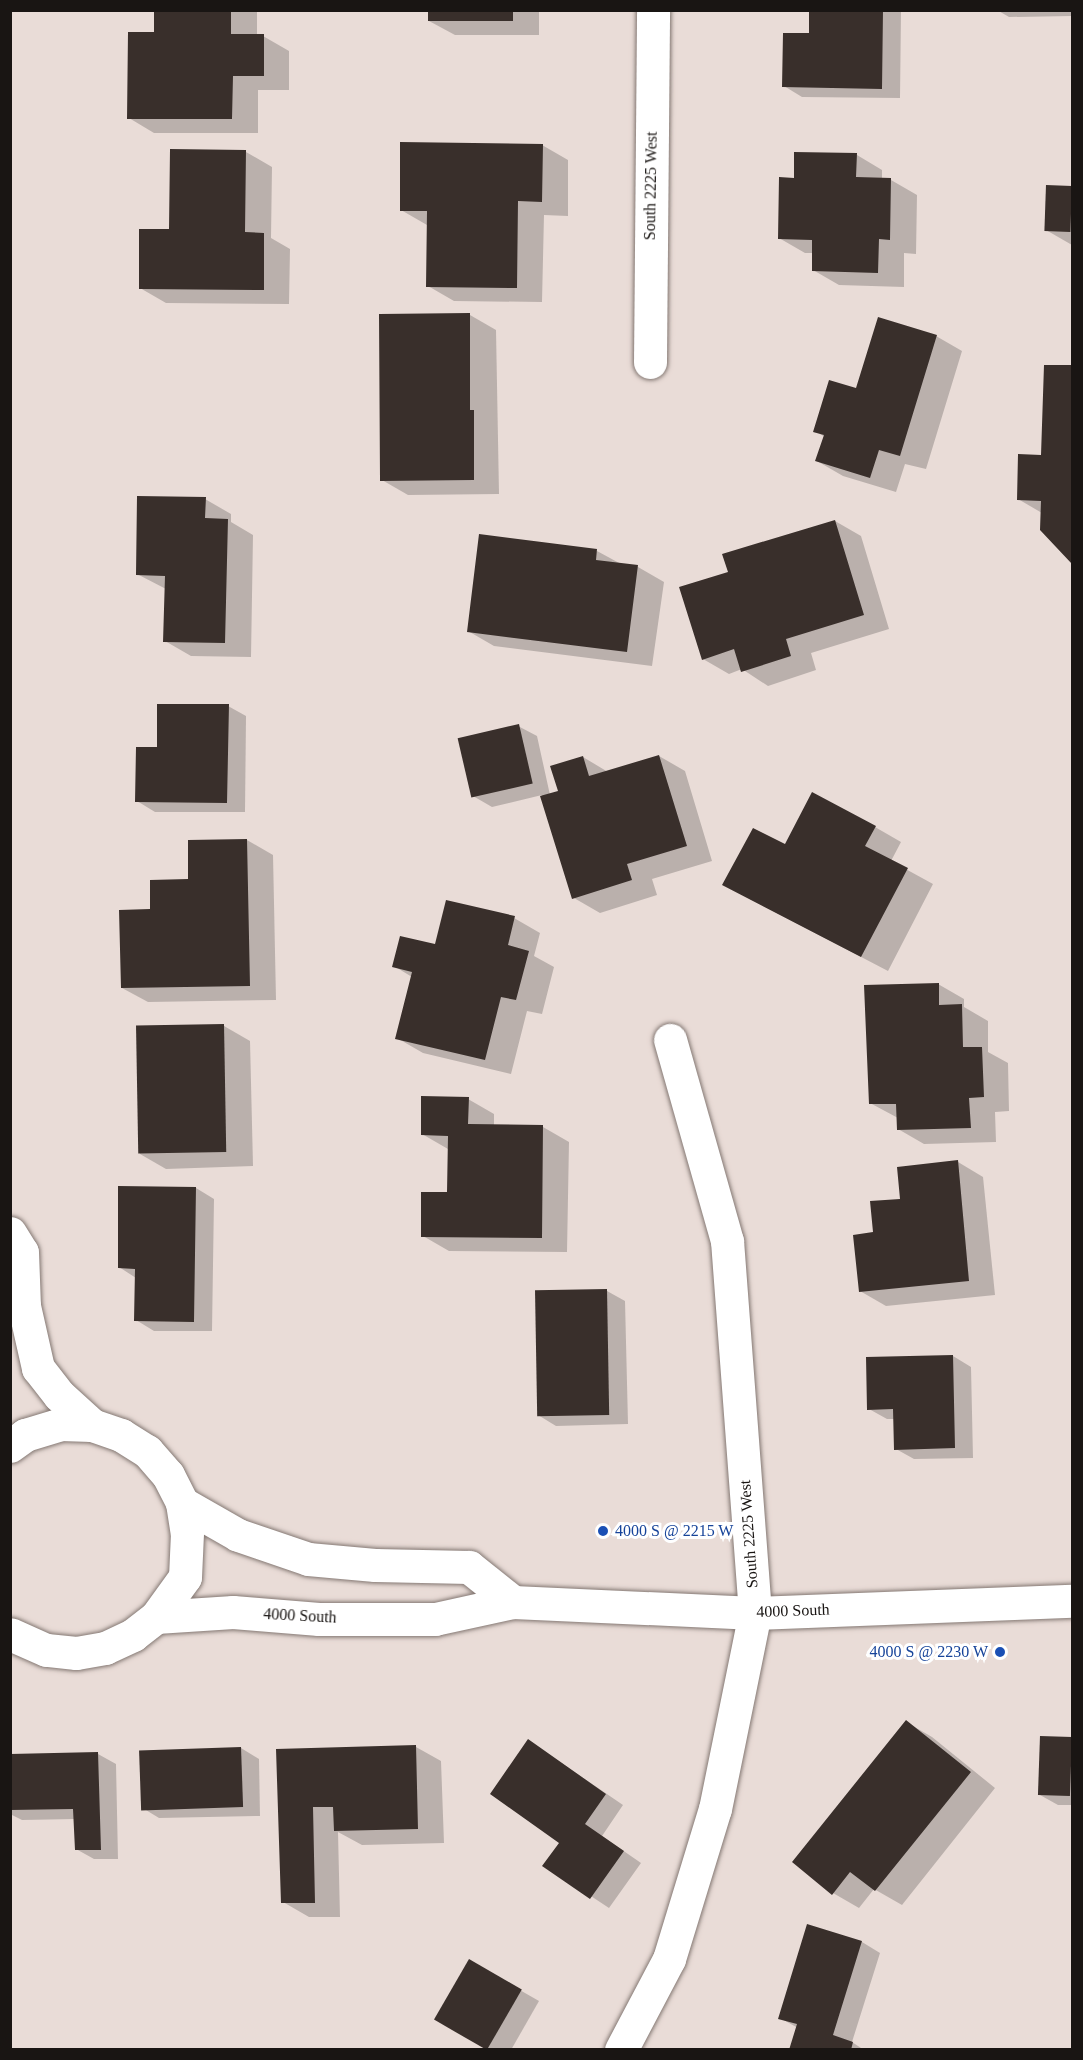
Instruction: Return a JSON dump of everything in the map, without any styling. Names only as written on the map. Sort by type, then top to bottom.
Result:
[{"type":"street","name":"South 2225 West","points":[[650,362],[653,10]]},
{"type":"street","name":"South 2225 West","points":[[621,2049],[672,1949],[715,1809],[755,1613],[726,1241],[670,1040]]},
{"type":"street","points":[[10,1233],[22,1252],[24,1306],[38,1368],[59,1395],[92,1425]]},
{"type":"street","points":[[10,1446],[25,1436],[60,1424],[92,1425],[121,1435],[147,1452],[168,1475],[182,1503],[187,1533],[185,1577],[156,1617],[133,1635],[105,1648],[76,1653],[46,1650],[10,1634]]},
{"type":"street","points":[[182,1503],[238,1535],[308,1559],[375,1565],[469,1568],[513,1602]]},
{"type":"street","name":"4000 South","points":[[156,1617],[233,1612],[319,1619],[435,1619],[513,1602],[755,1613],[1072,1601]]},
{"type":"building","points":[[154,10],[231,10],[231,34],[264,34],[264,76],[233,76],[232,119],[127,119],[128,32],[154,32]]},
{"type":"building","points":[[428,10],[513,10],[513,21],[428,21]]},
{"type":"building","points":[[809,10],[883,10],[882,89],[782,87],[783,33],[809,33]]},
{"type":"building","points":[[400,142],[543,144],[542,202],[518,201],[517,288],[426,287],[427,211],[400,211]]},
{"type":"building","points":[[170,149],[246,150],[245,232],[264,233],[264,290],[139,289],[139,229],[169,229]]},
{"type":"building","points":[[794,152],[857,153],[856,177],[891,178],[890,240],[879,239],[878,273],[812,271],[812,240],[778,239],[779,177],[794,178]]},
{"type":"building","points":[[1046,185],[1072,186],[1070,232],[1044,231]]},
{"type":"building","points":[[470,313],[470,410],[474,410],[474,480],[380,481],[379,314]]},
{"type":"building","points":[[878,317],[937,335],[900,456],[879,450],[870,478],[815,461],[824,435],[813,432],[829,380],[856,388]]},
{"type":"building","points":[[1044,365],[1072,365],[1072,564],[1040,530],[1041,501],[1017,500],[1018,454],[1041,455]]},
{"type":"building","points":[[137,496],[206,497],[205,518],[228,519],[225,643],[163,642],[165,576],[136,575]]},
{"type":"building","points":[[835,520],[864,615],[786,639],[791,656],[741,672],[734,649],[702,660],[679,587],[728,572],[722,554]]},
{"type":"building","points":[[479,534],[597,549],[596,560],[638,565],[627,652],[467,632]]},
{"type":"building","points":[[157,704],[229,704],[227,803],[135,802],[136,747],[157,747]]},
{"type":"building","points":[[519,724],[533,783],[471,798],[458,738]]},
{"type":"building","points":[[659,755],[687,846],[627,864],[632,880],[572,899],[540,796],[558,791],[550,766],[583,756],[589,776]]},
{"type":"building","points":[[812,792],[876,826],[865,846],[908,868],[861,957],[722,885],[753,828],[785,844]]},
{"type":"building","points":[[247,839],[250,986],[121,988],[119,910],[150,909],[150,880],[188,879],[188,840]]},
{"type":"building","points":[[446,900],[515,916],[508,945],[529,951],[516,1000],[501,997],[485,1060],[395,1039],[412,972],[392,967],[400,936],[435,944]]},
{"type":"building","points":[[939,983],[939,1005],[962,1004],[963,1047],[982,1047],[984,1097],[969,1098],[971,1128],[897,1130],[896,1104],[869,1104],[864,985]]},
{"type":"building","points":[[224,1024],[226,1152],[138,1154],[136,1026]]},
{"type":"building","points":[[421,1096],[469,1097],[468,1124],[543,1125],[542,1238],[421,1237],[421,1192],[447,1192],[448,1136],[421,1135]]},
{"type":"building","points":[[958,1160],[969,1281],[859,1292],[853,1235],[873,1232],[870,1201],[900,1199],[897,1167]]},
{"type":"building","points":[[118,1186],[196,1187],[194,1322],[134,1321],[135,1269],[118,1268]]},
{"type":"building","points":[[607,1289],[609,1415],[537,1416],[535,1290]]},
{"type":"building","points":[[953,1355],[955,1448],[894,1450],[893,1409],[867,1410],[866,1357]]},
{"type":"building","points":[[906,1720],[971,1772],[875,1891],[850,1872],[832,1895],[792,1862]]},
{"type":"building","points":[[1040,1736],[1072,1737],[1070,1796],[1038,1795]]},
{"type":"building","points":[[528,1739],[606,1794],[585,1824],[624,1851],[590,1899],[542,1866],[559,1843],[490,1794]]},
{"type":"building","points":[[416,1745],[418,1829],[334,1831],[333,1807],[313,1807],[315,1903],[281,1903],[276,1749]]},
{"type":"building","points":[[241,1747],[243,1807],[141,1811],[139,1751]]},
{"type":"building","points":[[98,1752],[101,1850],[75,1850],[73,1809],[10,1810],[10,1754]]},
{"type":"building","points":[[807,1924],[862,1941],[833,2035],[853,2042],[851,2050],[789,2050],[797,2024],[778,2019]]},
{"type":"building","points":[[469,1959],[522,1990],[487,2050],[434,2020]]},
{"type":"place","name":"4000 S @ 2215 W","points":[[603,1531]]},
{"type":"place","name":"4000 S @ 2230 W","points":[[1000,1652]]}]
